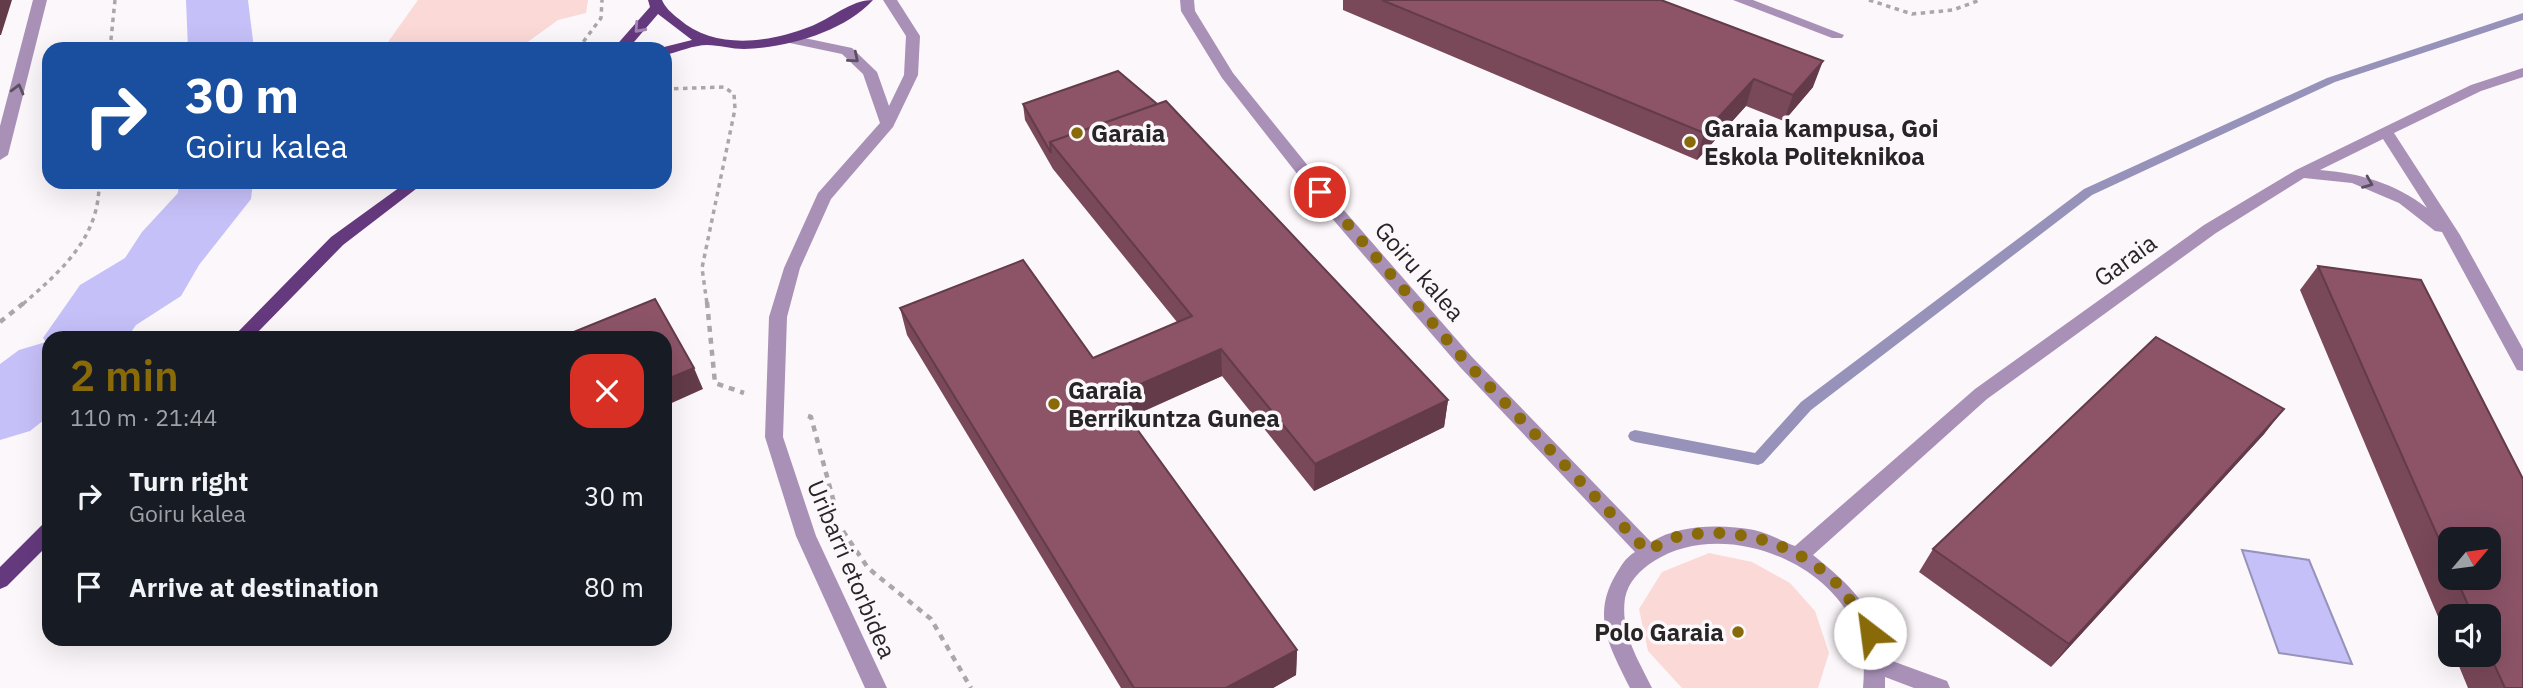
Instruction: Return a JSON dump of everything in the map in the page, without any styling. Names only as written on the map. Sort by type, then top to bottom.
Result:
[{"type":"main road","points":[[672,49],[706,41],[746,44],[790,38],[828,26],[851,13],[866,0]]},
{"type":"main road","points":[[626,42],[657,3],[677,27],[706,41]]},
{"type":"main road","points":[[248,331],[337,241],[408,189]]},
{"type":"main road","points":[[0,580],[42,538]]},
{"type":"street","points":[[0,155],[40,0]]},
{"type":"street","name":"Uribarri etorbidea","points":[[876,688],[806,536],[774,437],[778,317],[792,268],[824,197],[888,124],[911,75],[913,36],[890,0]]},
{"type":"street","name":"Goiru kalea","points":[[1186,0],[1188,11],[1227,75],[1336,212],[1466,362],[1647,551]]},
{"type":"street","points":[[1740,0],[1838,35]]},
{"type":"street","points":[[790,38],[847,51],[870,72],[888,124]]},
{"type":"street","name":"Garaia","points":[[1799,555],[1981,394],[2210,229],[2301,173],[2476,88],[2523,72]]},
{"type":"street","points":[[2386,132],[2452,235],[2523,365]]},
{"type":"street","points":[[2301,173],[2355,178],[2376,186],[2405,200],[2452,235]]},
{"type":"street","points":[[1640,688],[1621,657],[1613,626],[1615,597],[1626,571],[1647,551],[1679,536],[1717,532],[1759,538],[1799,555],[1829,576],[1853,603],[1870,633],[1876,664],[1874,688]]},
{"type":"street","points":[[1876,664],[1939,688]]},
{"type":"path","points":[[111,42],[116,0]]},
{"type":"path","points":[[583,42],[601,18],[602,0]]},
{"type":"path","points":[[1869,0],[1912,13],[1952,10],[1980,0]]},
{"type":"path","points":[[672,89],[724,87],[734,94],[735,109],[702,268],[712,337],[715,383],[811,417],[838,515]]},
{"type":"path","points":[[0,323],[66,262],[88,234],[98,210],[99,189]]},
{"type":"path","points":[[841,528],[868,568],[931,619],[971,688]]},
{"type":"shaded area","points":[[418,0],[588,0],[586,13],[558,20],[528,42],[388,42]]},
{"type":"shaded area","points":[[2242,550],[2309,560],[2352,664],[2279,653]]},
{"type":"shaded area","points":[[1709,553],[1752,562],[1790,583],[1815,611],[1829,653],[1818,688],[1682,688],[1648,651],[1639,609],[1662,572]]},
{"type":"building","points":[[1382,0],[1661,0],[1823,61],[1793,95],[1754,79],[1704,133]]},
{"type":"building","points":[[1118,71],[1157,104],[1050,142],[1051,153],[1023,104]]},
{"type":"building","name":"Garaia Berrikuntza Gunea","points":[[1166,101],[1448,400],[1315,464],[1221,349],[1113,396],[1297,650],[1226,688],[1134,688],[900,308],[1023,260],[1093,358],[1192,316],[1050,142]]},
{"type":"building","points":[[2318,266],[2421,280],[2523,479],[2523,688],[2505,688],[2495,667],[2501,667],[2501,604],[2468,604],[2461,590],[2501,590],[2501,527],[2438,527],[2438,537]]},
{"type":"building","points":[[655,299],[694,368],[672,377],[672,331],[576,331]]},
{"type":"building","points":[[2156,337],[2284,409],[2069,644],[1933,549]]},
{"type":"waterway","points":[[217,0],[220,42]]},
{"type":"waterway","points":[[1635,436],[1758,459],[1806,406],[2088,192],[2331,80],[2523,16]]},
{"type":"waterway","points":[[89,331],[108,305],[153,277],[169,250],[214,199],[215,189]]},
{"type":"waterway","points":[[0,408],[42,377]]},
{"type":"place","name":"Garaia","points":[[1077,133]]},
{"type":"place","name":"Garaia kampusa, Goi Eskola Politeknikoa","points":[[1690,142]]},
{"type":"place","name":"Garaia Berrikuntza Gunea","points":[[1054,404]]},
{"type":"place","name":"Polo Garaia","points":[[1738,632]]},
{"type":"route","points":[[1320,192],[1466,362],[1647,551],[1679,536],[1717,532],[1759,538],[1799,555],[1829,576],[1853,603],[1870,633]]}]
